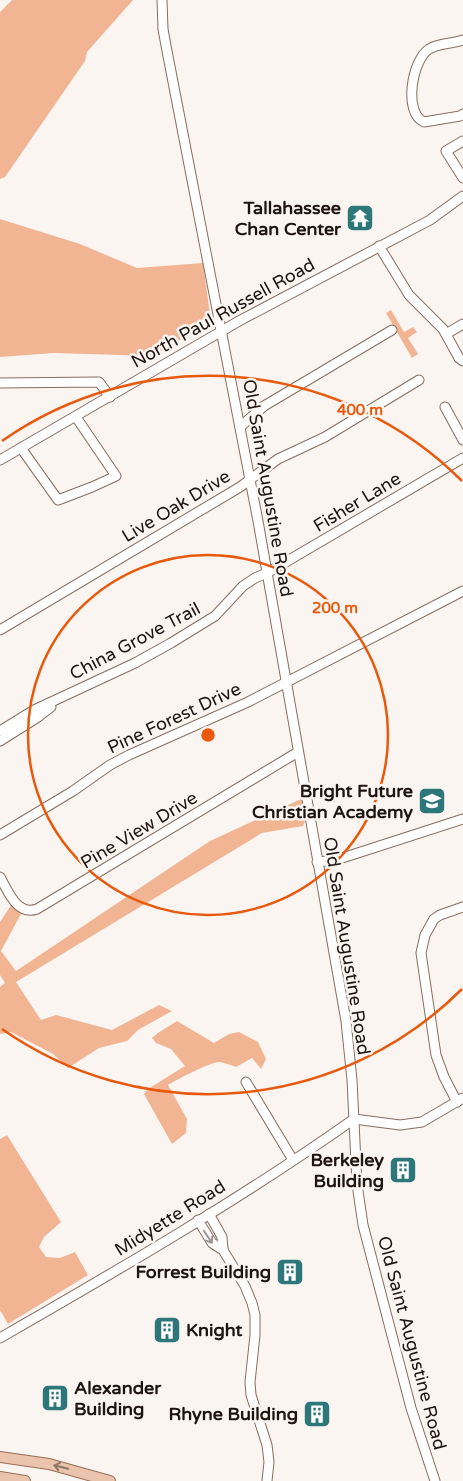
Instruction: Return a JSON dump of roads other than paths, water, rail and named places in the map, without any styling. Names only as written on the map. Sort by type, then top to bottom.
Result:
[{"type":"main road","points":[[0,1457],[49,1464],[110,1481]]},
{"type":"main road","points":[[0,1477],[25,1481]]},
{"type":"street","name":"Old Saint Augustine Road","points":[[162,0],[163,28],[167,51],[250,479],[346,1022],[354,1119],[356,1184],[363,1225],[411,1408],[435,1481]]},
{"type":"street","points":[[463,40],[430,49],[420,58],[415,69],[412,95],[418,117],[424,122],[463,114]]},
{"type":"street","points":[[463,141],[446,151],[463,178]]},
{"type":"street","name":"North Paul Russell Road","points":[[1,458],[76,417],[221,331],[430,220],[462,199]]},
{"type":"street","points":[[379,246],[409,295],[446,334],[459,358],[463,361]]},
{"type":"street","points":[[446,334],[463,324]]},
{"type":"street","points":[[240,427],[264,406],[392,330]]},
{"type":"street","name":"Live Oak Drive","points":[[0,630],[240,487],[278,459],[324,437],[419,380]]},
{"type":"street","points":[[0,383],[99,382],[110,396]]},
{"type":"street","points":[[445,407],[463,440]]},
{"type":"street","points":[[21,448],[58,500],[116,476],[76,417]]},
{"type":"street","name":"Fisher Lane","points":[[267,573],[463,458]]},
{"type":"street","name":"China Grove Trail","points":[[0,731],[34,710],[135,663],[208,621],[243,586],[254,578],[267,573]]},
{"type":"street","name":"Pine Forest Drive","points":[[0,835],[73,791],[122,758],[179,731],[248,702],[463,592]]},
{"type":"street","name":"China Grove Trail","points":[[0,741],[38,717],[63,698]]},
{"type":"street","name":"Pine View Drive","points":[[2,879],[20,908],[26,911],[37,909],[298,752]]},
{"type":"street","points":[[317,862],[336,860],[463,819]]},
{"type":"street","points":[[354,1119],[391,1125],[406,1124],[428,1119],[460,1100],[444,1077],[436,1055],[420,953],[425,935],[434,919],[463,907]]},
{"type":"street","points":[[246,1082],[293,1160]]},
{"type":"street","name":"Midyette Road","points":[[0,1338],[209,1214],[354,1119]]},
{"type":"street","points":[[209,1214],[222,1237],[223,1250],[252,1303],[255,1316],[250,1382],[251,1395],[267,1445],[269,1462],[267,1481]]},
{"type":"street","points":[[198,1220],[212,1243],[223,1250]]},
{"type":"place","name":"Tallahassee Chan Center","points":[[360,218]]},
{"type":"place","name":"Bright Future Christian Academy","points":[[432,801]]},
{"type":"place","name":"Berkeley Building","points":[[403,1170]]},
{"type":"place","name":"Forrest Building","points":[[290,1272]]},
{"type":"place","name":"Knight","points":[[167,1330]]},
{"type":"place","name":"Alexander Building","points":[[55,1398]]},
{"type":"place","name":"Rhyne Building","points":[[317,1414]]}]
